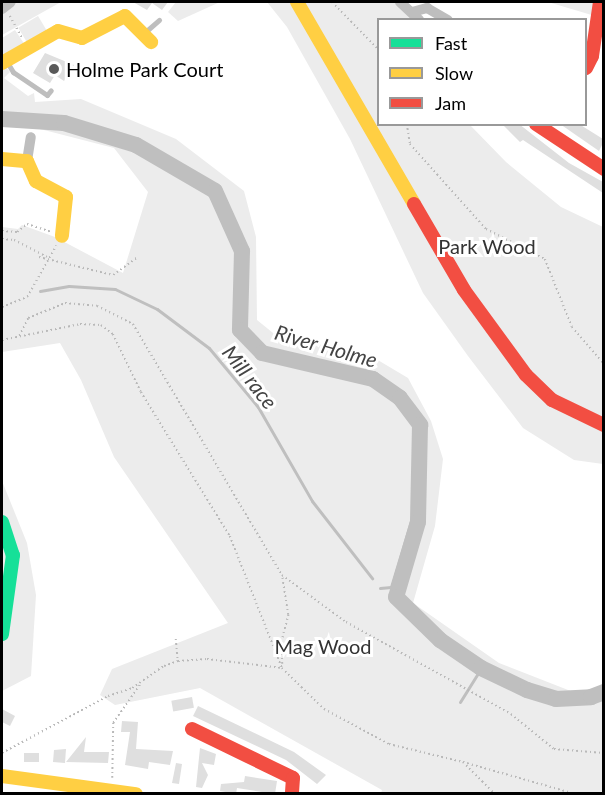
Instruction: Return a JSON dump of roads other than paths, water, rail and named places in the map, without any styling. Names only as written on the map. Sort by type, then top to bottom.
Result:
[{"type":"street","points":[[297,2],[464,290],[526,375],[552,400],[603,425]]},
{"type":"street","points":[[400,2],[416,16],[427,8],[444,18]]},
{"type":"street","points":[[587,65],[592,56],[600,2]]},
{"type":"street","points":[[4,62],[58,31],[82,38],[125,16],[147,38]]},
{"type":"street","points":[[539,126],[603,169]]},
{"type":"street","points":[[31,136],[27,161],[36,181],[66,197],[68,205],[62,236]]},
{"type":"street","points":[[2,159],[27,161]]},
{"type":"street","points":[[2,522],[13,555],[2,633]]},
{"type":"street","points":[[192,729],[293,778],[292,794]]},
{"type":"street","points":[[2,776],[136,794]]},
{"type":"lane","points":[[147,38],[159,21]]},
{"type":"lane","points":[[4,62],[13,72],[47,95]]},
{"type":"waterway","name":"River Holme","points":[[2,119],[64,123],[136,145],[215,191],[242,251],[240,330],[262,353],[373,379],[400,398],[420,425],[418,522],[396,597],[440,640],[481,668],[527,690],[556,699],[591,697],[604,692]]},
{"type":"waterway","name":"Mill race","points":[[40,291],[69,286],[115,289],[157,309],[209,348],[258,407],[312,501],[372,578]]},
{"type":"waterway","name":"Mill race","points":[[380,588],[391,587],[416,504]]},
{"type":"waterway","points":[[460,702],[481,668]]},
{"type":"place","name":"Holme Park Court","points":[[54,69]]},
{"type":"park label","name":"Park Wood","points":[[487,246]]},
{"type":"park label","name":"Mag Wood","points":[[323,646]]}]
